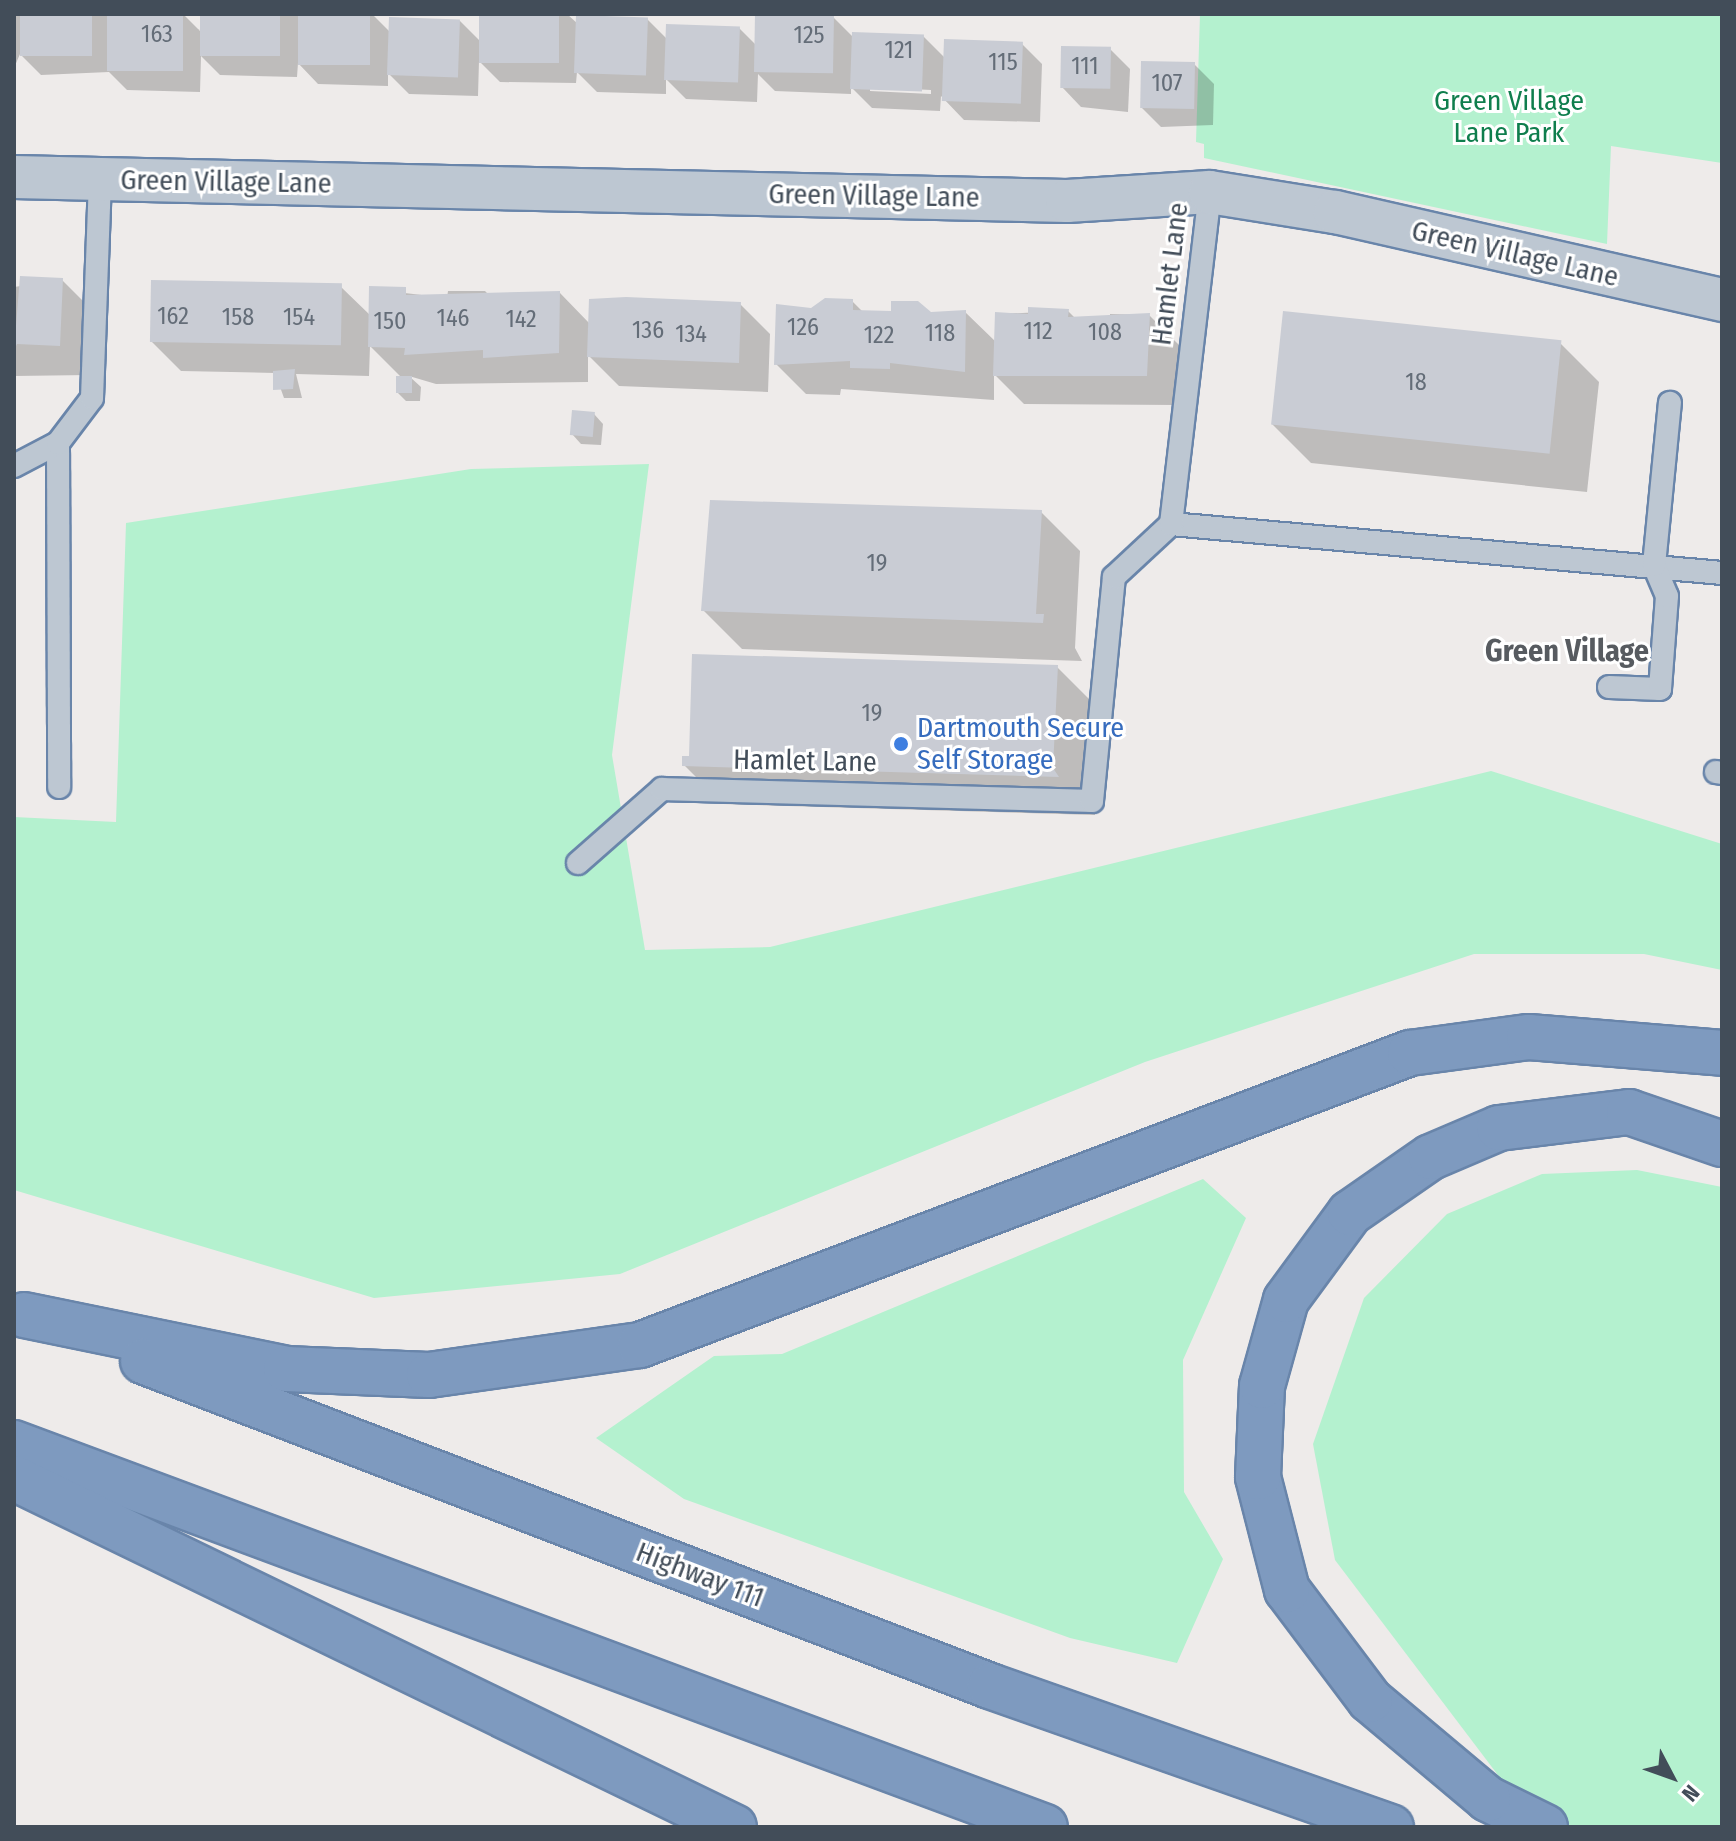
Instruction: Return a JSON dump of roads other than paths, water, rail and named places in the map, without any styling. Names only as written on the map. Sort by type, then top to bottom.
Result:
[{"type":"highway","points":[[19,1313],[302,1369],[429,1375],[640,1345],[1410,1053],[1529,1037],[1722,1053]]},
{"type":"highway","points":[[1545,1827],[1488,1799],[1370,1700],[1287,1590],[1258,1477],[1262,1386],[1286,1300],[1341,1225],[1431,1157],[1499,1128],[1613,1113],[1722,1144]]},
{"type":"highway","name":"Highway 111","points":[[19,1313],[990,1686],[1391,1827]]},
{"type":"highway","points":[[14,1443],[1045,1827]]},
{"type":"highway","points":[[14,1478],[734,1827]]},
{"type":"street","name":"Green Village Lane","points":[[14,177],[1067,201],[1210,192],[1350,216],[1722,300]]},
{"type":"lane","points":[[14,466],[58,443],[92,398],[100,180]]},
{"type":"lane","name":"Hamlet Lane","points":[[578,863],[662,789],[1092,801],[1114,577],[1171,524],[1210,192]]},
{"type":"lane","points":[[1609,687],[1660,689],[1667,596],[1654,565],[1670,403]]},
{"type":"lane","points":[[58,443],[59,787]]},
{"type":"lane","points":[[1171,524],[1722,573]]},
{"type":"place","name":"Dartmouth Secure Self Storage","points":[[901,744]]},
{"type":"district","name":"Green Village","points":[[1567,651]]},
{"type":"park label","name":"Green Village Lane Park","points":[[1509,117]]}]
